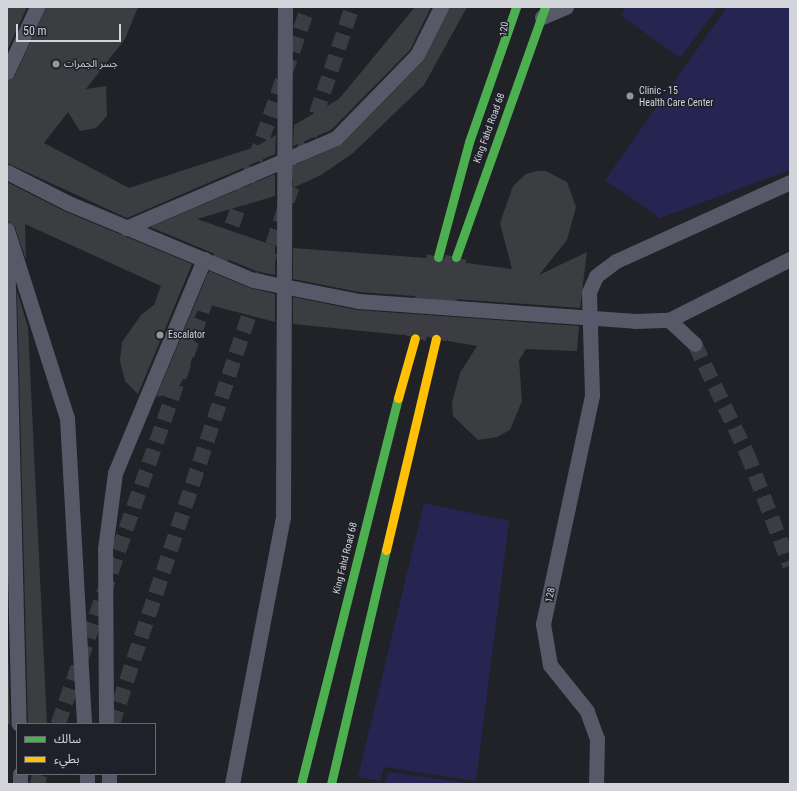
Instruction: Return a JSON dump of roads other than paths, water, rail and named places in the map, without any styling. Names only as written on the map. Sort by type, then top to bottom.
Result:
[{"type":"main road","name":"King Fahd Road 68","points":[[438,257],[470,142],[516,7]]},
{"type":"main road","name":"King Fahd Road 68","points":[[456,257],[544,12]]},
{"type":"main road","name":"King Fahd Road 68","points":[[301,784],[370,502],[415,338]]},
{"type":"main road","points":[[330,784],[436,339]]},
{"type":"street","points":[[7,72],[37,7]]},
{"type":"street","points":[[232,784],[284,517],[285,7]]},
{"type":"street","points":[[126,228],[336,138],[418,55],[441,7]]},
{"type":"street","name":"120","points":[[501,51],[506,7]]},
{"type":"street","points":[[544,12],[566,7]]},
{"type":"street","points":[[7,172],[68,203],[253,280],[358,301],[635,321],[669,320],[790,259]]},
{"type":"street","name":"128","points":[[596,784],[597,739],[587,711],[550,665],[543,624],[592,395],[589,292],[596,276],[616,261],[790,182]]},
{"type":"street","points":[[7,230],[67,418],[84,723]]},
{"type":"street","points":[[7,242],[19,723]]},
{"type":"street","points":[[106,723],[105,549],[115,473],[204,259]]},
{"type":"street","points":[[669,320],[695,344]]},
{"type":"tunnel","points":[[58,723],[308,7]]},
{"type":"tunnel","points":[[112,723],[352,7]]},
{"type":"tunnel","points":[[415,338],[438,257]]},
{"type":"tunnel","points":[[436,339],[456,257]]},
{"type":"tunnel","points":[[695,344],[747,453],[790,565]]},
{"type":"tunnel","points":[[37,784],[40,775]]},
{"type":"place","name":"جسر الجمرات","points":[[56,64]]},
{"type":"place","name":"Clinic - 15 Health Care Center","points":[[630,96]]},
{"type":"place","name":"Escalator","points":[[160,335]]}]
